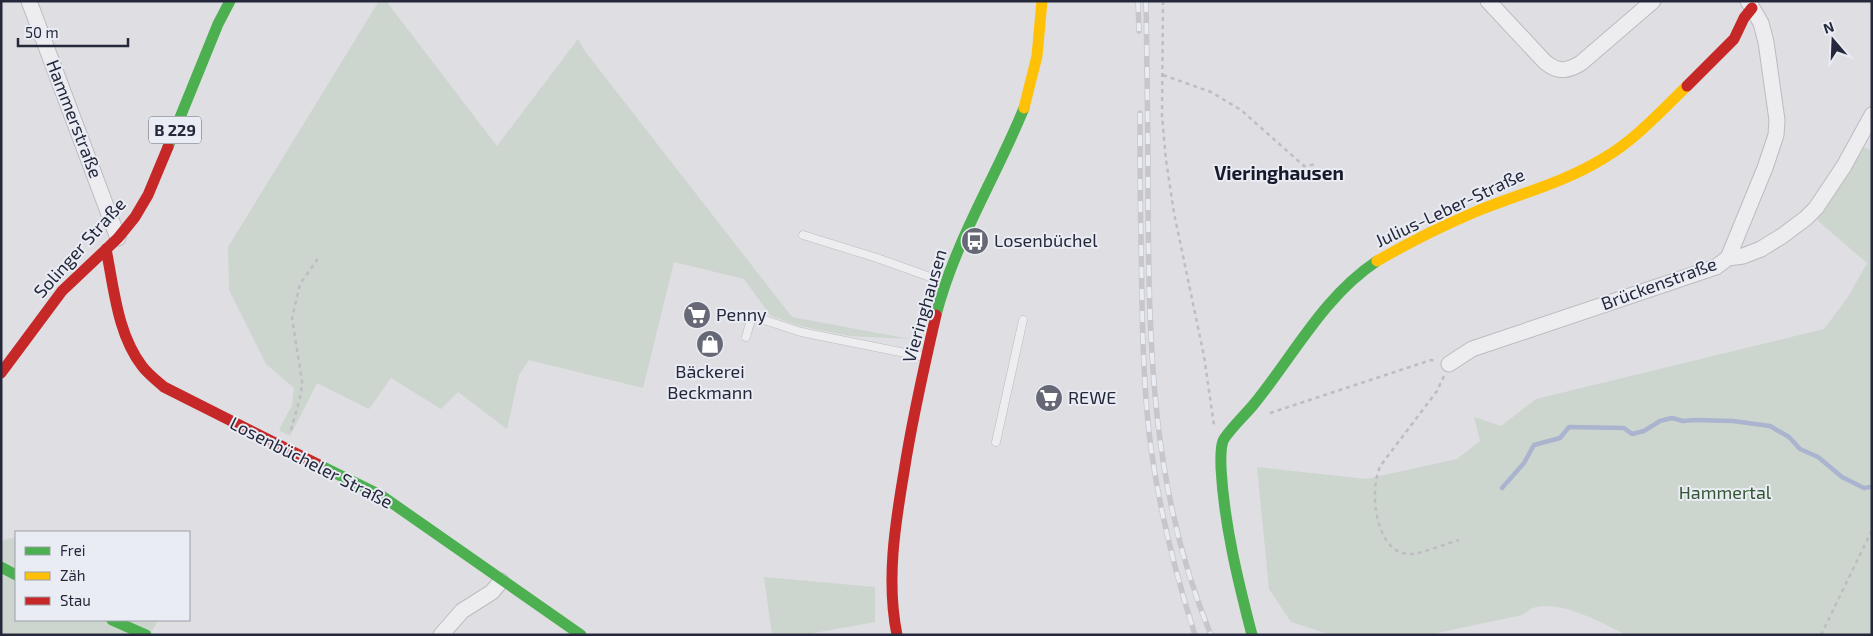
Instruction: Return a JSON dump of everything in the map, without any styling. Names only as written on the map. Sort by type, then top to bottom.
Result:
[{"type":"street","name":"Hammerstraße","points":[[29,1],[118,238]]},
{"type":"street","name":"Solinger Straße","points":[[1,373],[62,291],[118,238],[135,217],[148,195],[218,24],[230,1]]},
{"type":"street","name":"Vieringhausen","points":[[893,634],[892,572],[897,513],[904,465],[927,357],[946,282],[1032,86],[1041,35],[1042,1]]},
{"type":"street","points":[[1488,1],[1544,62],[1561,71],[1572,69],[1581,63],[1649,3]]},
{"type":"street","name":"Brückenstraße","points":[[1449,364],[1472,349],[1716,267],[1728,258],[1758,186],[1776,135],[1776,120],[1766,42],[1761,23],[1750,4]]},
{"type":"street","name":"Julius-Leber-Straße","points":[[1223,441],[1255,404],[1330,301],[1358,274],[1397,249],[1475,212],[1575,174],[1606,158],[1645,126],[1734,39],[1750,4]]},
{"type":"street","points":[[1728,258],[1743,256],[1761,249],[1806,218],[1816,208],[1844,166],[1872,115]]},
{"type":"street","name":"Losenbücheler Straße","points":[[106,249],[127,336],[141,365],[164,387],[382,496],[501,581],[581,635]]},
{"type":"street","points":[[1223,441],[1220,447],[1220,456],[1227,514],[1241,593],[1252,635]]},
{"type":"street","points":[[1,567],[15,574]]},
{"type":"street","points":[[441,635],[462,612],[492,592],[501,581]]},
{"type":"street","points":[[114,621],[146,635]]},
{"type":"lane","points":[[803,235],[946,282]]},
{"type":"lane","points":[[746,337],[752,316],[802,332],[927,357]]},
{"type":"lane","points":[[996,442],[1023,320]]},
{"type":"path","points":[[1163,1],[1163,125],[1166,160],[1174,214],[1204,356],[1215,430],[1223,441]]},
{"type":"path","points":[[1163,75],[1211,92],[1241,110],[1304,166],[1317,164]]},
{"type":"path","points":[[286,449],[302,381],[292,318],[300,284],[319,257]]},
{"type":"path","points":[[1265,414],[1431,360]]},
{"type":"path","points":[[1449,364],[1437,391],[1381,465],[1377,473],[1374,495],[1382,535],[1395,550],[1410,554],[1459,540]]},
{"type":"path","points":[[1821,635],[1872,530]]},
{"type":"green space","points":[[379,1],[386,1],[497,146],[578,39],[584,50],[792,317],[910,339],[850,336],[800,326],[771,316],[744,279],[674,262],[643,388],[529,360],[519,375],[507,429],[458,392],[441,409],[391,378],[369,409],[317,383],[290,436],[279,430],[292,405],[294,388],[266,364],[229,290],[228,247]]},
{"type":"green space","name":"Hammertal","points":[[1863,147],[1872,151],[1872,635],[1627,635],[1583,614],[1559,607],[1547,606],[1531,609],[1522,615],[1428,635],[1332,635],[1291,622],[1269,589],[1257,467],[1366,479],[1457,459],[1480,441],[1474,417],[1501,426],[1536,399],[1824,329],[1848,297],[1867,263],[1817,220]]},
{"type":"green space","points":[[15,537],[15,621],[157,621],[150,635],[1,635],[1,541]]},
{"type":"green space","points":[[764,577],[875,587],[875,622],[803,635],[772,635]]},
{"type":"waterway","points":[[1502,488],[1524,463],[1534,445],[1560,438],[1569,427],[1624,428],[1632,434],[1644,431],[1660,421],[1672,418],[1683,421],[1733,421],[1770,426],[1789,437],[1800,449],[1818,457],[1842,477],[1864,488],[1870,487]]},
{"type":"railway","points":[[1138,1],[1139,31]]},
{"type":"railway","points":[[1146,1],[1150,308],[1157,418],[1165,473],[1176,527],[1191,581],[1211,635]]},
{"type":"railway","points":[[1140,113],[1143,335],[1149,432],[1152,458],[1167,535],[1195,635]]},
{"type":"traffic: fast","points":[[168,147],[218,24],[230,1]]},
{"type":"traffic: fast","points":[[936,315],[944,288],[965,235],[1024,108]]},
{"type":"traffic: fast","points":[[1252,635],[1228,531],[1221,468],[1223,441],[1269,385],[1325,309],[1358,275],[1377,261]]},
{"type":"traffic: fast","points":[[319,465],[382,496],[581,635]]},
{"type":"traffic: fast","points":[[1,567],[15,574]]},
{"type":"traffic: fast","points":[[114,621],[146,635]]},
{"type":"traffic: slow","points":[[1024,108],[1037,56],[1042,1]]},
{"type":"traffic: slow","points":[[1377,261],[1463,217],[1589,167],[1626,143],[1687,86]]},
{"type":"traffic: jam","points":[[1687,86],[1734,39],[1744,18],[1752,8]]},
{"type":"traffic: jam","points":[[1,373],[62,291],[118,238],[135,217],[148,195],[168,147]]},
{"type":"traffic: jam","points":[[106,249],[122,325],[134,353],[147,372],[164,387],[319,465]]},
{"type":"traffic: jam","points":[[897,635],[892,594],[895,533],[911,432],[936,315]]},
{"type":"place","name":"Losenbüchel","points":[[975,241]]},
{"type":"place","name":"Penny","points":[[697,315]]},
{"type":"place","name":"Bäckerei Beckmann","points":[[710,344]]},
{"type":"place","name":"REWE","points":[[1049,398]]},
{"type":"district","name":"Vieringhausen","points":[[1279,173]]}]
